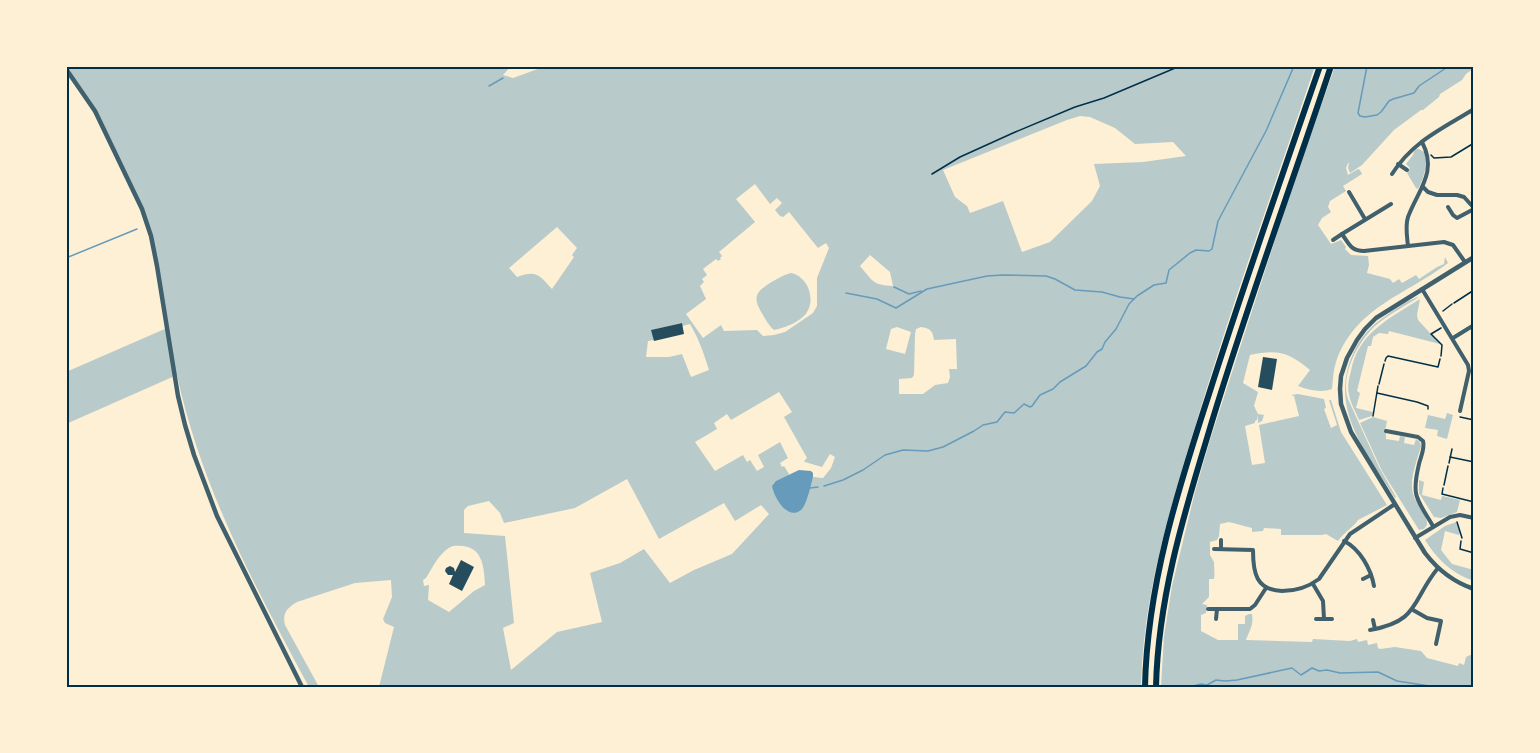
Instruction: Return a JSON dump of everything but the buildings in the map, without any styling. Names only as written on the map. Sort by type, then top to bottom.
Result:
[{"type":"highway","points":[[1145,687],[1147,646],[1154,594],[1177,500],[1225,342],[1320,66]]},
{"type":"highway","points":[[1156,687],[1159,633],[1165,598],[1189,496],[1260,272],[1331,66]]},
{"type":"street","points":[[66,69],[95,111],[142,209],[151,236],[157,266],[184,425],[194,455],[222,525],[303,687]]},
{"type":"street","points":[[1392,174],[1409,152],[1474,110]]},
{"type":"street","points":[[1408,246],[1406,226],[1408,217],[1423,187],[1428,168],[1428,155],[1422,142]]},
{"type":"street","points":[[1398,164],[1407,170]]},
{"type":"street","points":[[1423,187],[1428,192],[1437,195],[1464,197],[1474,209],[1457,219],[1448,207]]},
{"type":"street","points":[[1349,192],[1365,219]]},
{"type":"street","points":[[1333,240],[1390,204]]},
{"type":"street","points":[[1342,234],[1356,250],[1447,243],[1456,249],[1465,262]]},
{"type":"street","points":[[1474,257],[1382,315],[1362,332],[1348,355],[1341,380],[1341,404],[1348,426],[1415,538],[1438,568],[1455,582],[1474,589]]},
{"type":"street","points":[[1422,289],[1469,367],[1459,413]]},
{"type":"street","points":[[1453,338],[1474,325]]},
{"type":"street","points":[[1386,430],[1418,437],[1423,441],[1424,447],[1414,490],[1433,526]]},
{"type":"street","points":[[1254,542],[1255,572],[1260,581],[1266,588],[1292,591],[1312,584],[1323,575],[1344,541],[1354,531],[1395,504]]},
{"type":"street","points":[[1415,538],[1433,526],[1457,515],[1474,518]]},
{"type":"street","points":[[1221,540],[1221,549]]},
{"type":"street","points":[[1344,541],[1355,548],[1371,575],[1374,586]]},
{"type":"street","points":[[1214,549],[1253,550]]},
{"type":"street","points":[[1373,620],[1372,630],[1400,621],[1413,609],[1428,580],[1438,568]]},
{"type":"street","points":[[1363,579],[1371,575]]},
{"type":"street","points":[[1312,584],[1323,601],[1324,619]]},
{"type":"street","points":[[1208,609],[1250,609],[1266,588]]},
{"type":"street","points":[[1216,609],[1216,619]]},
{"type":"street","points":[[1413,609],[1427,618],[1441,621]]},
{"type":"street","points":[[1436,644],[1443,615]]},
{"type":"street","points":[[1316,619],[1332,619]]},
{"type":"path","points":[[932,174],[960,157],[1013,133],[1180,66]]},
{"type":"path","points":[[1428,155],[1434,158],[1451,157],[1474,143]]},
{"type":"path","points":[[1437,314],[1474,290]]},
{"type":"path","points":[[1373,416],[1386,358],[1388,356],[1438,368],[1442,345],[1431,334],[1444,325]]},
{"type":"path","points":[[1377,393],[1417,402],[1427,406],[1428,409]]},
{"type":"path","points":[[1459,413],[1458,416],[1474,420]]},
{"type":"path","points":[[1452,449],[1442,494],[1474,501]]},
{"type":"path","points":[[1450,457],[1474,462]]},
{"type":"path","points":[[1457,515],[1456,521],[1461,539],[1460,549],[1474,553]]},
{"type":"shaded area","points":[[66,66],[511,66],[503,75],[513,78],[546,66],[1315,66],[1225,331],[1177,486],[1152,585],[1141,687],[379,687],[394,627],[385,623],[383,619],[392,597],[391,580],[355,583],[297,602],[288,609],[284,617],[285,625],[319,687],[309,687],[250,574],[215,497],[187,416],[177,375],[66,424],[66,372],[167,328],[157,266],[142,209],[107,134]],"holes":[[[1080,116],[1090,117],[1115,128],[1135,144],[1173,142],[1186,156],[1143,162],[1094,164],[1100,186],[1092,201],[1050,242],[1022,252],[1003,201],[970,213],[967,206],[955,197],[943,170]],[[755,184],[770,204],[777,198],[782,203],[775,210],[783,217],[789,212],[818,248],[826,243],[829,248],[817,278],[817,306],[813,313],[785,332],[763,336],[757,330],[724,331],[721,325],[703,338],[686,314],[706,299],[700,286],[704,282],[702,279],[707,275],[703,269],[716,259],[718,261],[721,259],[719,252],[755,222],[736,199]],[[557,227],[577,248],[572,255],[574,257],[552,289],[537,275],[517,277],[509,268]],[[870,255],[890,272],[893,286],[881,285],[860,266]],[[681,323],[682,326],[690,324],[699,341],[709,370],[691,377],[682,354],[669,357],[646,357],[648,341],[654,340],[652,330]],[[897,327],[911,332],[905,354],[886,349],[891,329]],[[921,327],[930,330],[934,340],[956,339],[957,369],[949,369],[948,383],[935,385],[923,394],[899,394],[899,379],[912,378],[914,375],[916,329]],[[779,392],[792,412],[784,417],[807,458],[804,461],[822,467],[830,454],[835,457],[831,468],[823,478],[813,477],[803,507],[794,512],[787,511],[779,502],[789,474],[780,463],[788,458],[780,442],[758,455],[764,467],[757,471],[750,460],[747,462],[743,455],[715,471],[695,442],[717,429],[714,423],[727,414],[731,420]],[[627,479],[659,539],[724,503],[735,521],[761,505],[769,514],[732,554],[670,583],[644,549],[620,563],[590,573],[602,622],[557,632],[511,670],[503,628],[514,623],[505,536],[464,533],[464,510],[468,506],[489,501],[500,513],[504,523],[575,508]],[[453,546],[470,548],[479,556],[484,569],[485,585],[474,591],[449,612],[428,600],[429,585],[424,586],[423,580],[441,555]]]},
{"type":"shaded area","points":[[1335,66],[1474,66],[1462,80],[1394,130],[1362,165],[1350,173],[1348,163],[1346,168],[1348,175],[1358,169],[1362,174],[1343,186],[1346,191],[1330,201],[1328,207],[1331,212],[1322,218],[1318,225],[1331,244],[1341,240],[1351,255],[1368,256],[1367,273],[1390,279],[1393,283],[1399,279],[1402,283],[1416,275],[1419,279],[1444,264],[1445,257],[1448,263],[1383,304],[1356,328],[1345,343],[1336,362],[1332,389],[1324,391],[1298,386],[1310,370],[1289,356],[1275,352],[1250,355],[1243,383],[1258,392],[1254,406],[1258,414],[1264,415],[1262,421],[1258,423],[1258,415],[1255,423],[1245,426],[1252,465],[1265,463],[1259,425],[1299,416],[1294,396],[1291,395],[1298,394],[1324,399],[1326,408],[1324,409],[1331,428],[1337,425],[1329,400],[1331,400],[1341,432],[1387,505],[1358,520],[1338,541],[1326,534],[1281,535],[1281,529],[1264,528],[1263,531],[1252,532],[1252,528],[1229,522],[1220,524],[1217,540],[1210,542],[1210,555],[1214,562],[1214,579],[1209,579],[1209,597],[1202,604],[1207,605],[1206,613],[1201,615],[1201,631],[1218,640],[1238,640],[1238,624],[1245,624],[1245,616],[1252,614],[1252,625],[1246,640],[1312,642],[1313,639],[1350,641],[1357,639],[1358,642],[1367,640],[1368,645],[1377,643],[1380,649],[1395,647],[1421,651],[1427,658],[1458,666],[1459,663],[1464,665],[1466,657],[1470,655],[1474,656],[1474,687],[1161,687],[1164,636],[1172,586],[1195,492],[1288,200]]},
{"type":"shaded area","points":[[1417,149],[1424,152],[1426,161],[1424,176],[1418,189],[1407,173],[1410,168],[1406,164]]},
{"type":"shaded area","points":[[791,273],[802,278],[808,288],[810,306],[805,315],[797,321],[774,330],[760,309],[757,300],[758,293],[780,277]]},
{"type":"shaded area","points":[[1419,297],[1375,326],[1357,350],[1346,380],[1348,399],[1395,498],[1363,448],[1355,431],[1348,413],[1345,395],[1346,376],[1354,351],[1367,332],[1399,307]]},
{"type":"shaded area","points":[[1420,299],[1418,320],[1440,344],[1389,331],[1388,334],[1379,333],[1373,337],[1371,346],[1368,346],[1357,391],[1360,393],[1356,408],[1373,412],[1372,416],[1359,420],[1348,388],[1355,358],[1361,346],[1387,320]]},
{"type":"shaded area","points":[[1447,413],[1453,415],[1447,439],[1437,436],[1438,430],[1425,428],[1428,415],[1445,419]]},
{"type":"shaded area","points":[[1373,417],[1387,421],[1386,439],[1399,441],[1400,436],[1405,437],[1404,443],[1414,445],[1416,439],[1420,442],[1412,488],[1427,521],[1424,529],[1419,530],[1382,471],[1360,423]]},
{"type":"shaded area","points":[[1419,480],[1424,482],[1422,495],[1441,500],[1442,496],[1460,500],[1457,512],[1441,518],[1434,517],[1419,493]]},
{"type":"shaded area","points":[[1456,522],[1459,535],[1445,531],[1441,550],[1452,564],[1474,570],[1474,581],[1446,565],[1425,540],[1445,526]]},
{"type":"water","points":[[799,470],[811,471],[813,477],[803,507],[796,513],[782,506],[772,486],[776,481]]},
{"type":"waterway","points":[[824,486],[863,470],[885,455],[903,450],[928,451],[943,447],[983,425],[997,422],[1005,412],[1014,413],[1024,404],[1032,406],[1040,395],[1053,389],[1086,366],[1102,349],[1129,304],[1137,296],[1154,285],[1166,283],[1169,270],[1190,253],[1196,250],[1209,251],[1212,249],[1218,221],[1266,131],[1294,66]]},
{"type":"waterway","points":[[1367,66],[1358,113],[1365,117],[1377,115],[1393,99],[1414,93],[1419,86],[1449,66]]},
{"type":"waterway","points":[[489,86],[503,78]]},
{"type":"waterway","points":[[66,258],[137,229]]},
{"type":"waterway","points":[[846,293],[877,299],[896,308],[927,289],[987,276],[1003,275],[1046,276],[1075,290],[1102,292],[1134,299]]},
{"type":"waterway","points":[[894,287],[909,294],[921,291]]},
{"type":"waterway","points":[[810,488],[818,487]]},
{"type":"waterway","points":[[1189,687],[1207,685],[1216,680],[1237,680],[1292,668],[1301,675],[1312,668],[1340,673],[1378,672],[1397,681],[1436,687]]}]
